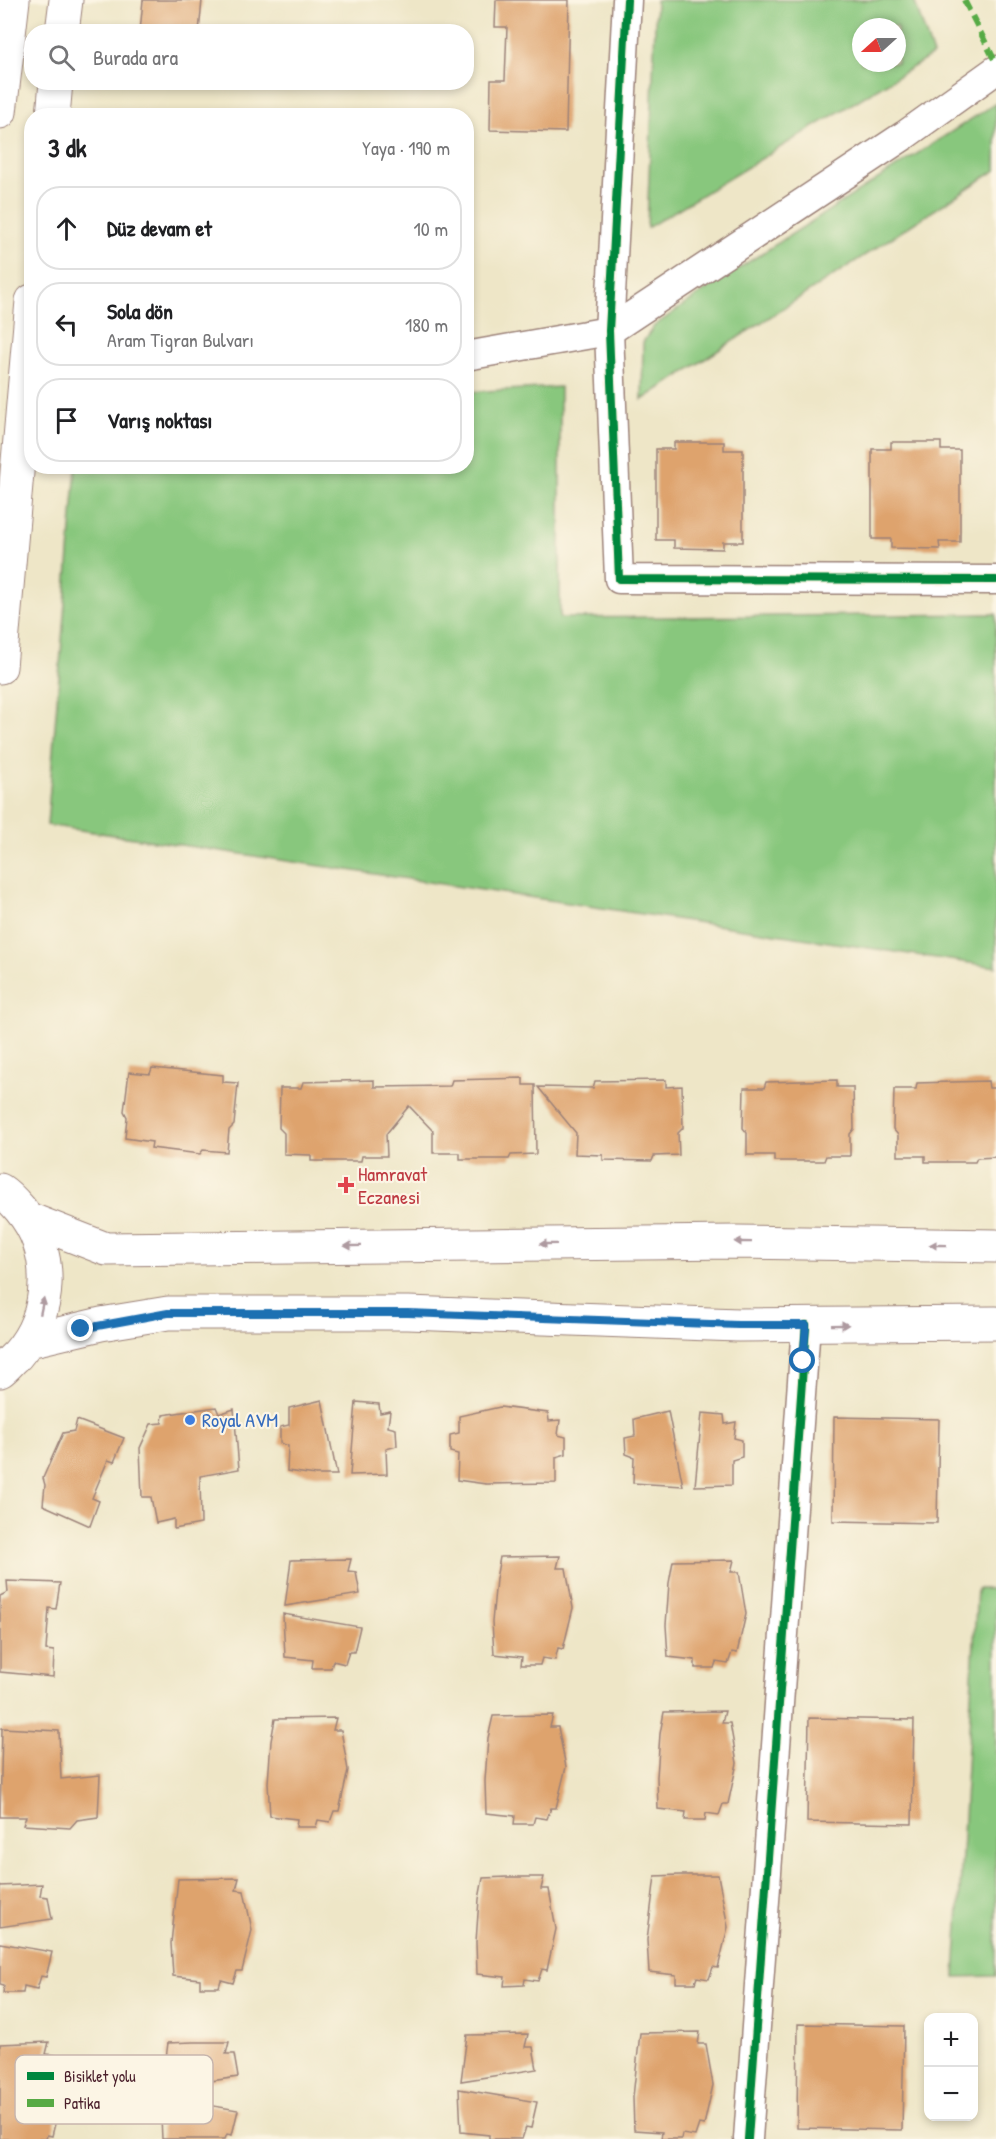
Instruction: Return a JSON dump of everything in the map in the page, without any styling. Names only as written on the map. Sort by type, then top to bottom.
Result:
[{"type":"main road","points":[[0,112],[13,0]]},
{"type":"main road","points":[[63,24],[66,0]]},
{"type":"main road","points":[[54,108],[55,90]]},
{"type":"main road","points":[[0,667],[24,390]]},
{"type":"main road","points":[[1,1372],[28,1341],[42,1312],[46,1280],[42,1249],[28,1220],[2,1188]]},
{"type":"main road","points":[[28,1220],[106,1249],[737,1242],[996,1246]]},
{"type":"main road","points":[[28,1341],[101,1324],[168,1313],[408,1313],[738,1325],[996,1323]]},
{"type":"street","points":[[627,0],[609,331],[619,579],[996,580]]},
{"type":"street","points":[[474,355],[609,331],[905,135],[996,70]]},
{"type":"street","points":[[748,2139],[806,1325]]},
{"type":"green space","points":[[656,0],[914,0],[933,55],[906,71],[906,18],[852,18],[852,72],[905,72],[647,228]]},
{"type":"green space","points":[[996,103],[996,170],[642,400],[643,342],[654,326],[714,284]]},
{"type":"green space","points":[[560,387],[560,618],[996,614],[996,967],[47,825],[75,474],[474,474],[474,392]]},
{"type":"green space","points":[[977,1589],[996,1589],[996,1976],[955,1977]]},
{"type":"building","points":[[143,0],[202,0],[200,24],[141,24]]},
{"type":"building","points":[[496,0],[569,0],[566,132],[490,130],[491,80],[505,80],[507,27],[495,27]]},
{"type":"building","points":[[674,442],[724,442],[724,450],[743,450],[743,542],[723,542],[723,549],[674,548],[674,540],[656,540],[656,449],[674,449]]},
{"type":"building","points":[[891,442],[941,442],[941,450],[960,450],[960,542],[939,542],[940,549],[891,548],[891,539],[872,539],[872,449],[891,449]]},
{"type":"building","points":[[152,1068],[223,1075],[223,1082],[238,1083],[234,1125],[229,1130],[227,1152],[203,1150],[200,1154],[151,1148],[152,1142],[125,1138],[127,1117],[124,1111],[129,1072],[150,1074]]},
{"type":"building","points":[[523,1078],[523,1085],[535,1085],[536,1154],[511,1155],[509,1159],[460,1159],[460,1153],[433,1153],[433,1131],[409,1106],[386,1134],[387,1156],[362,1156],[361,1161],[311,1161],[311,1155],[284,1154],[284,1133],[279,1128],[280,1088],[301,1088],[303,1082],[374,1080],[374,1087],[450,1086],[452,1080]]},
{"type":"building","points":[[666,1080],[666,1087],[682,1086],[683,1128],[678,1133],[679,1155],[654,1156],[652,1161],[603,1160],[603,1155],[575,1154],[576,1133],[538,1087],[593,1088],[595,1081]]},
{"type":"building","points":[[837,1080],[837,1087],[853,1087],[854,1129],[850,1134],[850,1156],[826,1156],[824,1161],[774,1161],[774,1155],[747,1155],[747,1133],[743,1128],[744,1088],[764,1088],[766,1082]]},
{"type":"building","points":[[988,1081],[989,1088],[996,1088],[996,1157],[977,1158],[975,1162],[925,1162],[925,1156],[898,1156],[898,1135],[893,1129],[894,1089],[916,1089],[917,1083]]},
{"type":"building","points":[[322,1400],[337,1475],[287,1471],[288,1446],[280,1443],[280,1427],[289,1425],[289,1408]]},
{"type":"building","points":[[356,1402],[379,1404],[380,1413],[390,1411],[388,1427],[396,1429],[397,1446],[386,1449],[387,1474],[350,1475]]},
{"type":"building","points":[[216,1407],[219,1414],[234,1409],[239,1469],[200,1476],[201,1524],[174,1529],[174,1519],[156,1523],[151,1497],[142,1497],[140,1448],[151,1424],[162,1423],[163,1415]]},
{"type":"building","points":[[500,1407],[548,1413],[549,1421],[560,1420],[558,1435],[566,1437],[566,1454],[556,1457],[556,1483],[486,1484],[457,1480],[458,1454],[450,1452],[450,1435],[459,1433],[459,1416]]},
{"type":"building","points":[[668,1411],[683,1486],[633,1483],[634,1457],[626,1454],[625,1438],[635,1436],[634,1419]]},
{"type":"building","points":[[702,1413],[724,1415],[725,1424],[736,1422],[734,1438],[742,1440],[742,1457],[732,1460],[732,1485],[695,1486]]},
{"type":"building","points":[[834,1417],[939,1419],[937,1523],[833,1521]]},
{"type":"building","points":[[77,1420],[124,1438],[114,1462],[108,1460],[92,1498],[99,1501],[90,1526],[43,1505],[45,1485],[43,1478],[63,1433],[74,1431]]},
{"type":"building","points":[[560,1556],[557,1568],[566,1568],[573,1608],[563,1649],[558,1648],[555,1660],[542,1658],[540,1665],[521,1665],[522,1657],[494,1654],[492,1622],[500,1557]]},
{"type":"building","points":[[351,1559],[348,1571],[356,1572],[360,1594],[285,1606],[291,1560]]},
{"type":"building","points":[[734,1560],[731,1572],[739,1572],[746,1614],[737,1653],[732,1652],[728,1664],[716,1662],[714,1668],[695,1668],[695,1660],[668,1657],[666,1625],[673,1561]]},
{"type":"building","points":[[7,1581],[60,1583],[56,1609],[49,1608],[46,1650],[54,1651],[53,1677],[0,1672],[0,1596],[8,1592]]},
{"type":"building","points":[[283,1614],[360,1627],[354,1652],[349,1652],[345,1664],[333,1661],[331,1668],[312,1668],[313,1660],[285,1657]]},
{"type":"building","points":[[725,1711],[722,1723],[730,1723],[737,1763],[728,1804],[723,1804],[719,1815],[706,1813],[705,1820],[685,1820],[686,1812],[658,1809],[657,1777],[664,1712]]},
{"type":"building","points":[[553,1715],[550,1727],[558,1727],[566,1767],[556,1808],[551,1808],[547,1819],[535,1817],[533,1824],[514,1824],[515,1816],[486,1813],[485,1781],[488,1738],[493,1716]]},
{"type":"building","points":[[336,1718],[333,1730],[341,1730],[348,1770],[339,1811],[334,1811],[330,1822],[318,1820],[316,1827],[296,1827],[297,1819],[270,1816],[268,1783],[275,1719]]},
{"type":"building","points":[[809,1718],[914,1720],[912,1824],[807,1822]]},
{"type":"building","points":[[2,1728],[59,1731],[61,1779],[100,1775],[98,1817],[77,1820],[70,1828],[23,1825],[26,1817],[0,1817]]},
{"type":"building","points":[[718,1875],[728,1927],[718,1968],[713,1967],[709,1979],[697,1977],[695,1983],[676,1983],[676,1975],[649,1972],[647,1940],[655,1876]]},
{"type":"building","points":[[544,1877],[541,1889],[549,1889],[556,1929],[547,1970],[542,1969],[538,1981],[525,1979],[524,1985],[504,1986],[505,1977],[477,1974],[476,1942],[483,1878]]},
{"type":"building","points":[[239,1878],[236,1890],[244,1891],[252,1930],[242,1971],[237,1971],[233,1983],[221,1980],[219,1987],[200,1987],[200,1979],[173,1976],[171,1943],[178,1879]]},
{"type":"building","points":[[42,1884],[40,1896],[48,1897],[52,1919],[0,1927],[0,1886]]},
{"type":"building","points":[[0,1943],[52,1952],[46,1977],[41,1976],[37,1989],[24,1986],[23,1993],[3,1993],[4,1985],[0,1984]]},
{"type":"building","points":[[798,2024],[904,2026],[902,2130],[797,2128]]},
{"type":"building","points":[[700,2032],[698,2044],[706,2044],[713,2085],[704,2125],[699,2124],[695,2136],[682,2134],[681,2139],[661,2139],[662,2132],[634,2130],[633,2097],[640,2033]]},
{"type":"building","points":[[528,2034],[525,2047],[533,2047],[537,2069],[461,2081],[467,2035]]},
{"type":"building","points":[[49,2042],[46,2054],[55,2055],[15,2055],[15,2124],[55,2124],[52,2136],[47,2135],[46,2139],[0,2139],[0,2044]]},
{"type":"building","points":[[229,2042],[226,2054],[234,2054],[238,2077],[213,2081],[213,2055],[166,2055],[168,2043]]},
{"type":"building","points":[[459,2089],[537,2102],[531,2128],[526,2127],[522,2139],[489,2139],[489,2135],[461,2132]]},
{"type":"building","points":[[213,2106],[238,2110],[232,2135],[227,2134],[225,2139],[162,2139],[161,2124],[213,2124]]},
{"type":"marked path","points":[[964,0],[996,63]]},
{"type":"cycle path","points":[[627,0],[609,331],[619,579],[996,580]]},
{"type":"cycle path","points":[[748,2139],[806,1325]]},
{"type":"place","name":"Hamravat Eczanesi","points":[[346,1185]]},
{"type":"place","name":"Royal AVM","points":[[190,1420]]},
{"type":"route","points":[[81,1329],[168,1313],[408,1313],[738,1325],[806,1325],[803,1361]]}]
